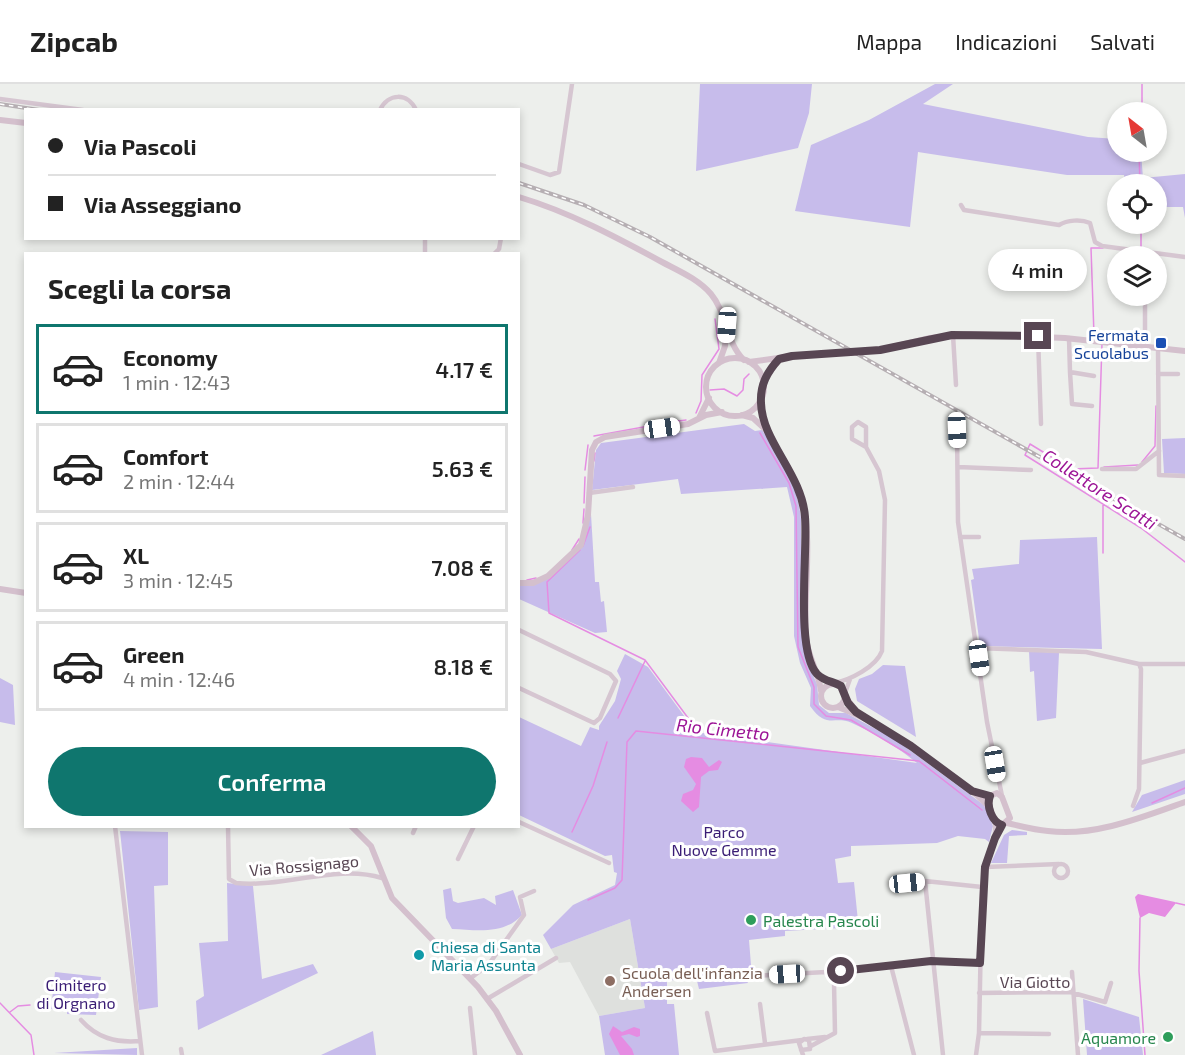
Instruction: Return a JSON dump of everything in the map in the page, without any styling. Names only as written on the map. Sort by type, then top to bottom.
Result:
[{"type":"main road","points":[[0,120],[24,123]]},
{"type":"main road","points":[[520,197],[579,220],[694,280],[713,296],[736,348],[760,372],[763,381],[761,399],[763,414],[772,437],[795,478],[804,508],[806,641],[821,691],[820,698],[824,705],[861,715],[904,741],[972,791],[989,807],[995,822],[1048,831],[1072,832],[1134,820],[1185,802]]},
{"type":"main road","points":[[719,363],[725,346],[727,325]]},
{"type":"main road","points":[[722,412],[709,398],[707,382],[713,368],[731,358],[747,361],[880,350],[952,335],[1069,338],[1185,351]]},
{"type":"main road","points":[[763,381],[779,359]]},
{"type":"main road","points":[[696,420],[709,398]]},
{"type":"main road","points":[[741,415],[755,408],[761,399]]},
{"type":"main road","points":[[520,583],[533,583],[548,576],[577,550],[586,531],[592,450],[601,438],[696,420],[722,412],[753,418],[772,437]]},
{"type":"main road","points":[[0,589],[24,593]]},
{"type":"main road","points":[[816,673],[841,686],[845,695],[861,715]]},
{"type":"main road","points":[[821,691],[832,683]]},
{"type":"main road","points":[[838,707],[845,695]]},
{"type":"main road","points":[[972,791],[1002,797],[1009,813],[1028,826]]},
{"type":"main road","points":[[989,807],[992,795]]},
{"type":"main road","points":[[1004,824],[1009,813]]},
{"type":"main road","name":"Via Rossignago","points":[[353,828],[371,846],[388,893],[398,906],[471,978],[487,999],[520,1055]]},
{"type":"street","points":[[520,164],[550,175],[556,174],[560,168],[572,84]]},
{"type":"street","points":[[381,108],[388,99],[400,96],[409,100],[415,108]]},
{"type":"street","points":[[0,99],[68,108]]},
{"type":"street","points":[[961,205],[964,210],[1059,225],[1065,221],[1084,221],[1090,223],[1095,242],[1102,246],[1185,257]]},
{"type":"street","points":[[1145,306],[1145,345]]},
{"type":"street","points":[[952,335],[956,385]]},
{"type":"street","points":[[1038,336],[1041,424]]},
{"type":"street","points":[[1069,338],[1072,404],[1092,406]]},
{"type":"street","points":[[1158,347],[1160,475],[1185,476]]},
{"type":"street","points":[[1070,372],[1094,376]]},
{"type":"street","points":[[1158,374],[1178,374]]},
{"type":"street","points":[[832,683],[852,677],[875,663],[883,644],[885,500],[879,471],[866,447],[866,427],[863,423],[855,423],[852,429],[852,439],[866,447]]},
{"type":"street","points":[[957,430],[960,537],[1002,797]]},
{"type":"street","points":[[1102,469],[1136,469],[1159,451]]},
{"type":"street","points":[[958,467],[1031,470]]},
{"type":"street","points":[[590,493],[633,487]]},
{"type":"street","points":[[960,537],[979,537]]},
{"type":"street","points":[[520,630],[610,674],[616,681],[600,718],[594,723],[520,688]]},
{"type":"street","points":[[977,648],[1086,651],[1139,664],[1185,664]]},
{"type":"street","points":[[1133,806],[1140,789],[1139,664]]},
{"type":"street","points":[[845,695],[852,677]]},
{"type":"street","points":[[1140,763],[1185,751]]},
{"type":"street","points":[[992,795],[998,783]]},
{"type":"street","points":[[520,822],[609,863]]},
{"type":"street","points":[[995,822],[995,838]]},
{"type":"street","points":[[976,1055],[979,1033],[982,887],[985,867],[995,838],[1004,824]]},
{"type":"street","points":[[115,828],[142,1055]]},
{"type":"street","name":"Via Rossignago","points":[[228,828],[229,879],[242,884],[353,872],[382,878]]},
{"type":"street","points":[[413,833],[415,828]]},
{"type":"street","points":[[458,859],[473,828]]},
{"type":"street","points":[[985,867],[1059,864],[1067,868],[1065,876],[1057,876],[1049,865]]},
{"type":"street","points":[[1054,869],[1059,864]]},
{"type":"street","points":[[907,883],[925,881],[982,887]]},
{"type":"street","points":[[925,881],[943,1055]]},
{"type":"street","points":[[471,978],[489,964],[524,915],[520,897],[534,891]]},
{"type":"street","points":[[487,999],[556,958]]},
{"type":"street","points":[[751,976],[826,972],[836,975],[844,970],[933,961],[980,963]]},
{"type":"street","points":[[891,966],[915,1055]]},
{"type":"street","points":[[1072,972],[1078,1055]]},
{"type":"street","points":[[804,1051],[831,1036],[835,1029],[836,975]]},
{"type":"street","name":"Via Giotto","points":[[979,993],[1073,992],[1105,1002],[1112,983]]},
{"type":"street","points":[[760,1005],[765,1043]]},
{"type":"street","points":[[470,1008],[476,1055]]},
{"type":"street","points":[[707,1013],[715,1051],[786,1040],[831,1036]]},
{"type":"street","points":[[81,1020],[98,1036],[111,1040],[140,1041]]},
{"type":"street","points":[[979,1033],[1049,1034]]},
{"type":"street","points":[[804,1039],[804,1051]]},
{"type":"street","points":[[804,1039],[804,1051]]},
{"type":"street","points":[[786,1040],[793,1041],[804,1051]]},
{"type":"shaded area","points":[[702,758],[709,767],[719,760],[722,762],[718,770],[709,771],[701,777],[699,807],[693,812],[681,801],[683,794],[693,790],[696,784],[684,767],[686,759]]},
{"type":"shaded area","points":[[1138,894],[1176,903],[1165,917],[1149,913],[1140,918],[1135,897]]},
{"type":"shaded area","name":"Scuola dell'infanzia Andersen","points":[[630,919],[645,1008],[599,1016],[570,962],[559,963],[551,949]]},
{"type":"shaded area","points":[[613,1026],[622,1032],[634,1027],[640,1029],[640,1036],[629,1034],[621,1036],[634,1055],[620,1055],[609,1034]]},
{"type":"green space","points":[[700,84],[812,84],[809,113],[798,148],[696,171]]},
{"type":"green space","points":[[935,84],[953,84],[923,104],[1088,137],[1107,138],[1107,162],[1142,162],[1143,174],[1067,175],[918,152],[910,227],[795,211],[811,145],[869,120]]},
{"type":"green space","points":[[1185,174],[1185,218],[1183,207],[1167,207],[1167,176]]},
{"type":"green space","name":"Parco Nuove Gemme","points":[[744,424],[755,431],[762,430],[782,461],[799,507],[802,636],[806,660],[817,684],[819,705],[829,713],[846,713],[896,740],[984,805],[993,826],[989,842],[985,839],[958,836],[937,843],[851,846],[851,856],[835,859],[838,883],[854,882],[858,921],[842,922],[841,928],[785,931],[785,936],[749,940],[751,965],[754,968],[748,969],[746,979],[748,983],[699,989],[696,977],[667,981],[667,1004],[674,1004],[679,1055],[605,1055],[599,1016],[645,1008],[630,919],[551,949],[543,935],[573,905],[615,885],[617,873],[614,872],[612,855],[605,856],[520,815],[520,717],[581,746],[590,727],[599,730],[599,726],[615,701],[621,679],[617,671],[625,654],[648,667],[696,732],[917,763],[869,731],[846,721],[821,718],[810,706],[811,688],[800,663],[794,636],[794,517],[787,487],[681,494],[678,479],[592,490],[596,450],[601,443]]},
{"type":"green space","points":[[1185,438],[1185,474],[1164,473],[1162,439]]},
{"type":"green space","points":[[591,514],[595,582],[599,582],[601,602],[604,601],[607,632],[595,633],[520,599],[520,584],[543,578],[582,543]]},
{"type":"green space","points":[[1097,537],[1102,649],[980,646],[971,580],[974,579],[972,569],[1019,564],[1020,540]]},
{"type":"green space","points":[[1029,651],[1059,653],[1056,718],[1037,721],[1034,671],[1030,672]]},
{"type":"green space","points":[[883,665],[905,666],[916,737],[857,701],[855,689],[859,679],[872,674]]},
{"type":"green space","points":[[0,678],[13,685],[15,725],[0,722]]},
{"type":"green space","points":[[1185,780],[1185,794],[1132,812],[1142,795]]},
{"type":"green space","points":[[1012,830],[1027,832],[1027,835],[1009,836],[1007,863],[991,863],[1004,835]]},
{"type":"green space","points":[[120,831],[168,832],[168,885],[154,886],[158,1007],[139,1010]]},
{"type":"green space","points":[[227,883],[253,886],[262,979],[313,964],[318,973],[198,1030],[196,1001],[204,996],[199,943],[228,941]]},
{"type":"green space","points":[[451,888],[453,901],[458,903],[484,898],[496,905],[495,896],[513,890],[522,915],[507,926],[490,930],[452,929],[446,918],[443,890]]},
{"type":"green space","name":"Cimitero di Orgnano","points":[[55,972],[101,977],[96,1015],[67,1014],[67,1011],[51,1009]]},
{"type":"green space","points":[[1083,999],[1139,1017],[1143,1055],[1087,1055]]},
{"type":"green space","points":[[373,1031],[376,1055],[321,1055]]},
{"type":"green space","points":[[137,1048],[137,1055],[54,1053]]},
{"type":"waterway","name":"Collettore Scatti","points":[[1142,84],[1142,102]]},
{"type":"waterway","name":"Collettore Scatti","points":[[1139,162],[1140,174]]},
{"type":"waterway","name":"Collettore Scatti","points":[[1141,234],[1141,246]]},
{"type":"waterway","name":"Collettore Scatti","points":[[1102,338],[1094,335],[1091,248],[1103,248]]},
{"type":"waterway","points":[[696,413],[701,401],[702,375],[719,349],[715,319]]},
{"type":"waterway","name":"Collettore Scatti","points":[[1102,343],[1098,468],[1071,469],[1030,444],[1025,455],[1141,528],[1185,562]]},
{"type":"waterway","points":[[710,390],[724,389],[737,396],[743,390],[744,379],[749,374]]},
{"type":"waterway","points":[[1142,462],[1155,446],[1156,406]]},
{"type":"waterway","points":[[664,423],[686,420]]},
{"type":"waterway","points":[[594,436],[660,424]]},
{"type":"waterway","points":[[760,433],[789,483],[796,506],[798,647],[814,687],[814,704],[826,716],[851,720],[910,755]]},
{"type":"waterway","points":[[585,470],[588,445]]},
{"type":"waterway","points":[[594,461],[595,453]]},
{"type":"waterway","points":[[1104,467],[1138,465]]},
{"type":"waterway","points":[[584,503],[585,477]]},
{"type":"waterway","points":[[1103,502],[1103,553]]},
{"type":"waterway","points":[[583,523],[584,509]]},
{"type":"waterway","points":[[583,546],[590,527]]},
{"type":"waterway","points":[[572,550],[579,539]]},
{"type":"waterway","points":[[580,550],[547,582],[549,613],[645,660],[694,726]]},
{"type":"waterway","points":[[527,580],[536,578]]},
{"type":"waterway","points":[[618,718],[645,661]]},
{"type":"waterway","name":"Rio Cimetto","points":[[588,900],[615,888],[622,880],[627,742],[636,731],[919,761],[982,810]]},
{"type":"waterway","points":[[572,832],[593,786],[607,742]]},
{"type":"waterway","name":"Rio Cimetto","points":[[1152,803],[1185,788]]},
{"type":"waterway","points":[[1176,903],[1185,905]]},
{"type":"waterway","points":[[1140,918],[1139,971],[1145,1055]]},
{"type":"waterway","points":[[0,1003],[31,1035],[34,1055]]},
{"type":"waterway","name":"Rio Cimetto","points":[[10,1012],[18,1006],[30,1005]]},
{"type":"railway","points":[[0,104],[26,108]]},
{"type":"railway","points":[[520,183],[584,205],[650,237],[1185,539]]},
{"type":"place","name":"Fermata Scuolabus","points":[[1161,343]]},
{"type":"place","name":"Palestra Pascoli","points":[[751,920]]},
{"type":"place","name":"Chiesa di Santa Maria Assunta","points":[[419,955]]},
{"type":"place","name":"Scuola dell'infanzia Andersen","points":[[610,981]]},
{"type":"place","name":"Aquamore","points":[[1168,1037]]},
{"type":"route","points":[[841,971],[931,961],[980,963],[982,887],[985,867],[1002,825],[995,822],[990,810],[988,803],[990,796],[972,791],[897,736],[856,712],[848,703],[841,686],[825,681],[816,673],[806,641],[804,508],[799,487],[772,437],[763,414],[761,405],[763,381],[779,359],[792,356],[880,350],[952,335],[1038,336]]}]
